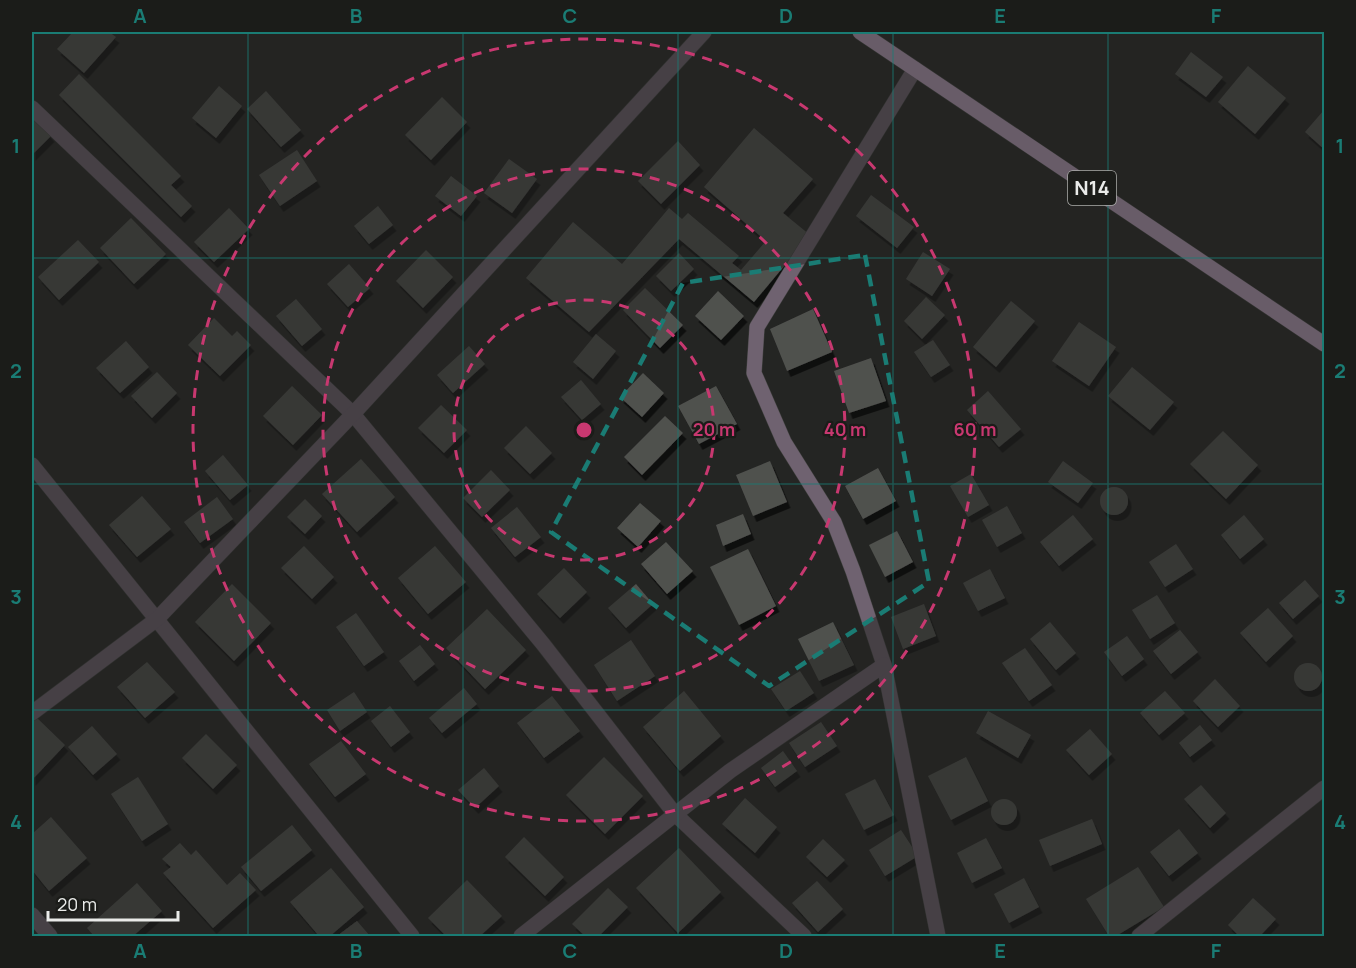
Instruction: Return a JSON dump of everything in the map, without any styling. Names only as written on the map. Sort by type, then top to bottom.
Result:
[{"type":"main road","name":"N14","points":[[860,32],[1324,344]]},
{"type":"street","points":[[32,713],[157,619],[353,414],[704,32]]},
{"type":"street","points":[[915,69],[757,327],[754,373],[784,442],[834,522],[884,665],[938,936]]},
{"type":"street","points":[[32,108],[353,414],[543,644],[675,814],[804,936]]},
{"type":"street","points":[[32,465],[412,936]]},
{"type":"street","points":[[521,936],[730,771],[884,665]]},
{"type":"street","points":[[1139,936],[1324,788]]},
{"type":"street","points":[[32,915],[50,936]]},
{"type":"highlighted area","points":[[865,255],[929,582],[769,686],[551,532],[683,283]]},
{"type":"building","points":[[73,32],[109,32],[116,37],[84,73],[57,49]]},
{"type":"building","points":[[1191,52],[1223,77],[1206,97],[1175,74]]},
{"type":"building","points":[[1248,66],[1286,98],[1255,134],[1218,102]]},
{"type":"building","points":[[79,74],[181,176],[171,185],[192,206],[181,217],[59,95]]},
{"type":"building","points":[[219,86],[242,106],[216,138],[192,118]]},
{"type":"building","points":[[266,91],[301,130],[281,147],[247,109]]},
{"type":"building","points":[[442,97],[467,122],[431,160],[405,135]]},
{"type":"building","points":[[1324,110],[1324,149],[1305,132]]},
{"type":"building","points":[[32,116],[51,136],[32,155]]},
{"type":"building","points":[[754,128],[813,179],[783,213],[810,235],[754,302],[679,239],[589,332],[526,278],[573,222],[622,264],[669,208],[682,219],[688,213],[739,256],[732,263],[741,270],[766,241],[704,187]]},
{"type":"building","points":[[678,141],[700,165],[661,204],[638,181]]},
{"type":"building","points":[[297,150],[317,181],[280,206],[259,175]]},
{"type":"building","points":[[509,159],[537,179],[512,213],[484,193]]},
{"type":"building","points":[[451,176],[477,196],[461,216],[435,196]]},
{"type":"building","points":[[871,195],[914,227],[897,248],[856,216]]},
{"type":"building","points":[[378,206],[393,225],[369,244],[354,226]]},
{"type":"building","points":[[229,208],[249,229],[214,262],[194,242]]},
{"type":"building","points":[[131,218],[166,254],[134,284],[100,248]]},
{"type":"building","points":[[78,240],[99,262],[59,300],[38,277]]},
{"type":"building","points":[[426,250],[453,277],[423,308],[396,281]]},
{"type":"building","points":[[923,252],[950,269],[932,296],[906,279]]},
{"type":"building","points":[[679,253],[694,269],[671,291],[656,276]]},
{"type":"building","points":[[349,264],[370,288],[348,307],[327,284]]},
{"type":"building","points":[[645,288],[683,325],[660,348],[623,310]]},
{"type":"building","points":[[718,291],[744,316],[721,340],[695,316]]},
{"type":"building","points":[[926,297],[945,315],[922,339],[904,321]]},
{"type":"building","points":[[296,299],[322,329],[302,346],[276,316]]},
{"type":"building","points":[[1011,301],[1035,321],[996,367],[973,347]]},
{"type":"building","points":[[813,309],[832,352],[787,371],[770,329]]},
{"type":"building","points":[[214,318],[232,336],[237,331],[251,345],[220,376],[188,345]]},
{"type":"building","points":[[1079,322],[1116,347],[1089,386],[1052,361]]},
{"type":"building","points":[[596,334],[616,351],[593,379],[573,362]]},
{"type":"building","points":[[933,340],[950,365],[931,377],[914,352]]},
{"type":"building","points":[[126,341],[149,367],[120,393],[96,368]]},
{"type":"building","points":[[469,346],[485,364],[453,393],[437,375]]},
{"type":"building","points":[[871,358],[886,401],[849,413],[834,371]]},
{"type":"building","points":[[1132,367],[1174,402],[1150,430],[1108,396]]},
{"type":"building","points":[[157,372],[177,393],[152,418],[131,396]]},
{"type":"building","points":[[643,373],[664,393],[642,417],[620,397]]},
{"type":"building","points":[[581,380],[601,404],[582,420],[561,397]]},
{"type":"building","points":[[292,386],[322,415],[293,445],[263,416]]},
{"type":"building","points":[[716,386],[737,424],[699,444],[678,406]]},
{"type":"building","points":[[988,391],[1021,429],[999,447],[967,410]]},
{"type":"building","points":[[441,405],[467,430],[444,453],[418,428]]},
{"type":"building","points":[[665,416],[683,433],[642,475],[624,457]]},
{"type":"building","points":[[526,426],[552,453],[530,474],[504,448]]},
{"type":"building","points":[[1223,431],[1258,465],[1226,499],[1190,464]]},
{"type":"building","points":[[223,455],[248,485],[230,500],[205,471]]},
{"type":"building","points":[[361,459],[395,497],[357,532],[322,494]]},
{"type":"building","points":[[770,461],[787,502],[753,516],[736,475]]},
{"type":"building","points":[[1063,461],[1093,483],[1078,503],[1048,482]]},
{"type":"building","points":[[878,468],[896,501],[863,519],[845,486]]},
{"type":"building","points":[[491,470],[510,490],[482,517],[463,498]]},
{"type":"building","points":[[971,474],[989,505],[968,517],[950,486]]},
{"type":"building","points":[[1114,487],[1124,491],[1128,501],[1124,511],[1114,515],[1104,511],[1100,501],[1104,491]]},
{"type":"building","points":[[142,496],[171,529],[137,557],[109,525]]},
{"type":"building","points":[[217,497],[233,519],[200,543],[184,522]]},
{"type":"building","points":[[305,499],[322,516],[305,534],[287,517]]},
{"type":"building","points":[[640,503],[661,521],[638,547],[617,528]]},
{"type":"building","points":[[1007,506],[1022,533],[997,547],[982,520]]},
{"type":"building","points":[[517,507],[541,537],[515,557],[491,528]]},
{"type":"building","points":[[743,514],[751,534],[723,546],[716,525]]},
{"type":"building","points":[[1073,515],[1093,539],[1059,566],[1040,542]]},
{"type":"building","points":[[1244,515],[1264,539],[1240,559],[1221,535]]},
{"type":"building","points":[[897,531],[913,562],[885,577],[869,545]]},
{"type":"building","points":[[666,542],[693,571],[667,594],[641,564]]},
{"type":"building","points":[[1176,544],[1193,569],[1165,587],[1149,562]]},
{"type":"building","points":[[304,546],[334,577],[312,599],[281,568]]},
{"type":"building","points":[[435,546],[466,582],[428,614],[398,578]]},
{"type":"building","points":[[748,549],[776,606],[739,625],[710,567]]},
{"type":"building","points":[[564,568],[587,592],[560,618],[537,594]]},
{"type":"building","points":[[990,569],[1005,598],[978,611],[963,583]]},
{"type":"building","points":[[1305,580],[1319,596],[1293,619],[1279,603]]},
{"type":"building","points":[[232,584],[271,623],[234,661],[195,622]]},
{"type":"building","points":[[636,584],[653,604],[626,628],[608,608]]},
{"type":"building","points":[[1157,595],[1175,623],[1150,639],[1132,610]]},
{"type":"building","points":[[924,604],[936,636],[903,649],[891,617]]},
{"type":"building","points":[[1268,608],[1293,636],[1266,662],[1240,633]]},
{"type":"building","points":[[487,609],[526,650],[485,689],[446,648]]},
{"type":"building","points":[[356,613],[384,652],[364,666],[336,627]]},
{"type":"building","points":[[833,622],[854,665],[819,681],[798,639]]},
{"type":"building","points":[[1050,622],[1076,653],[1056,670],[1030,639]]},
{"type":"building","points":[[1180,630],[1198,652],[1171,674],[1153,651]]},
{"type":"building","points":[[1127,636],[1144,659],[1122,676],[1104,652]]},
{"type":"building","points":[[631,640],[655,676],[617,701],[594,665]]},
{"type":"building","points":[[420,645],[435,664],[414,681],[399,661]]},
{"type":"building","points":[[1025,648],[1052,685],[1029,701],[1002,663]]},
{"type":"building","points":[[147,662],[175,692],[145,718],[117,687]]},
{"type":"building","points":[[1308,663],[1318,667],[1322,677],[1318,687],[1308,691],[1298,687],[1294,677],[1298,667]]},
{"type":"building","points":[[800,671],[814,693],[786,711],[771,689]]},
{"type":"building","points":[[1215,679],[1240,706],[1218,727],[1193,701]]},
{"type":"building","points":[[464,688],[477,704],[442,733],[429,718]]},
{"type":"building","points":[[684,691],[721,736],[680,771],[643,727]]},
{"type":"building","points":[[1165,691],[1185,713],[1159,735],[1140,713]]},
{"type":"building","points":[[354,692],[367,712],[340,731],[327,710]]},
{"type":"building","points":[[552,696],[580,731],[544,758],[517,723]]},
{"type":"building","points":[[390,706],[410,732],[391,747],[371,721]]},
{"type":"building","points":[[988,711],[1031,735],[1018,758],[976,733]]},
{"type":"building","points":[[36,717],[65,745],[32,780],[32,721]]},
{"type":"building","points":[[821,722],[837,746],[805,767],[789,743]]},
{"type":"building","points":[[1200,725],[1212,740],[1190,757],[1179,743]]},
{"type":"building","points":[[92,726],[117,754],[93,775],[68,747]]},
{"type":"building","points":[[1090,729],[1112,754],[1089,775],[1066,750]]},
{"type":"building","points":[[206,734],[237,765],[213,789],[182,758]]},
{"type":"building","points":[[341,741],[366,774],[335,797],[309,764]]},
{"type":"building","points":[[783,751],[797,771],[775,787],[761,768]]},
{"type":"building","points":[[604,757],[643,796],[605,834],[566,795]]},
{"type":"building","points":[[966,757],[988,801],[951,820],[928,776]]},
{"type":"building","points":[[484,768],[499,786],[475,808],[458,790]]},
{"type":"building","points":[[138,777],[168,824],[142,841],[111,794]]},
{"type":"building","points":[[875,779],[894,815],[864,830],[845,794]]},
{"type":"building","points":[[1201,785],[1226,813],[1210,828],[1184,799]]},
{"type":"building","points":[[745,798],[777,827],[755,853],[722,824]]},
{"type":"building","points":[[1004,799],[1013,803],[1017,812],[1013,821],[1004,825],[995,821],[991,812],[995,803]]},
{"type":"building","points":[[51,817],[87,858],[49,891],[32,870],[32,834]]},
{"type":"building","points":[[1092,819],[1102,844],[1050,866],[1039,840]]},
{"type":"building","points":[[292,825],[312,850],[261,891],[241,867]]},
{"type":"building","points":[[1179,829],[1198,853],[1169,876],[1150,852]]},
{"type":"building","points":[[901,830],[918,856],[885,876],[869,850]]},
{"type":"building","points":[[524,837],[564,877],[545,896],[505,857]]},
{"type":"building","points":[[986,838],[1002,868],[972,883],[957,853]]},
{"type":"building","points":[[823,839],[845,860],[827,877],[806,857]]},
{"type":"building","points":[[180,843],[191,855],[196,850],[227,885],[240,873],[256,890],[213,928],[163,873],[171,867],[162,859]]},
{"type":"building","points":[[679,848],[721,892],[678,933],[636,888]]},
{"type":"building","points":[[1138,867],[1164,907],[1116,936],[1109,936],[1086,899]]},
{"type":"building","points":[[331,868],[364,907],[330,936],[319,936],[290,902]]},
{"type":"building","points":[[1024,878],[1039,907],[1009,923],[994,894]]},
{"type":"building","points":[[467,880],[502,916],[480,936],[446,936],[428,918]]},
{"type":"building","points":[[817,881],[843,909],[818,932],[792,903]]},
{"type":"building","points":[[137,883],[162,911],[133,936],[94,936],[87,928]]},
{"type":"building","points":[[608,888],[628,907],[599,936],[585,936],[572,924]]},
{"type":"building","points":[[1253,898],[1276,919],[1260,936],[1239,936],[1228,925]]},
{"type":"building","points":[[357,921],[370,936],[337,936]]}]
